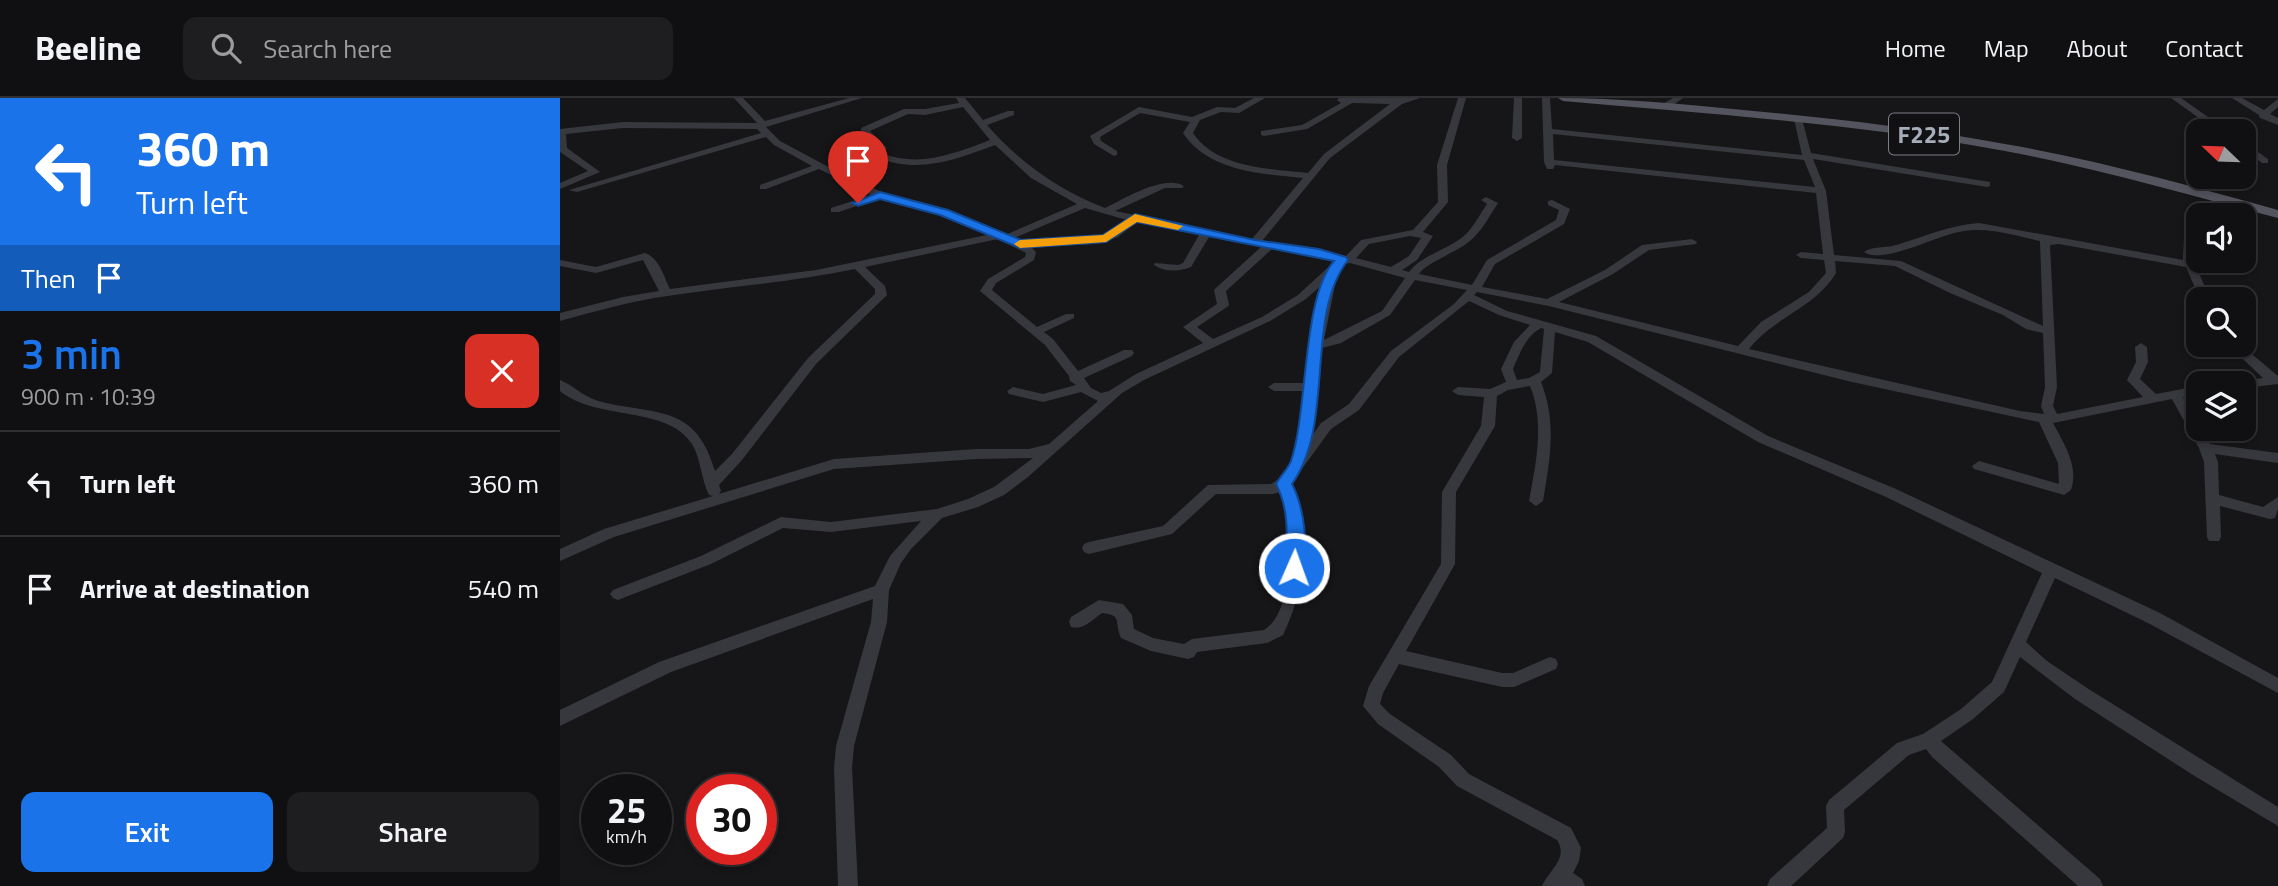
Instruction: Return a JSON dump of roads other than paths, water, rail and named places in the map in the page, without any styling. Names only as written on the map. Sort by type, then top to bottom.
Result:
[{"type":"main road","name":"F225","points":[[1563,98],[1798,119],[2005,147],[2109,169],[2278,214]]},
{"type":"street","points":[[738,98],[777,143],[836,175],[880,195],[944,213],[1020,244],[1031,252],[1030,258],[992,281],[986,291],[1049,342],[1079,382],[1100,397],[1114,394]]},
{"type":"street","points":[[813,98],[819,108]]},
{"type":"street","points":[[574,190],[819,108],[857,98]]},
{"type":"street","points":[[1114,153],[1097,142],[1096,136],[1133,112],[1144,110],[1196,119],[1220,109],[1236,111],[1261,98]]},
{"type":"street","points":[[1336,98],[1348,102],[1399,102],[1416,98]]},
{"type":"street","points":[[1416,234],[1443,202],[1442,165],[1462,98]]},
{"type":"street","points":[[1517,138],[1518,98]]},
{"type":"street","points":[[1546,98],[1550,165],[1821,191]]},
{"type":"street","points":[[1664,107],[1679,98]]},
{"type":"street","points":[[2175,98],[2206,119]]},
{"type":"street","points":[[2236,98],[2263,116],[2278,122]]},
{"type":"street","points":[[836,175],[876,154],[882,146],[871,141],[864,130],[907,111],[925,112],[963,101],[996,141],[1034,176],[1105,212],[1255,243],[1319,252],[1341,263],[1393,271],[1472,292],[1549,303],[1908,392],[2048,419],[2186,392]]},
{"type":"street","points":[[1264,133],[1304,127],[1348,102]]},
{"type":"street","points":[[1255,243],[1308,176],[1345,141],[1399,102]]},
{"type":"street","points":[[2263,116],[2278,102]]},
{"type":"street","points":[[982,124],[1010,113]]},
{"type":"street","points":[[1196,119],[1188,133],[1191,139],[1214,158],[1278,173],[1308,176]]},
{"type":"street","points":[[1742,349],[1754,333],[1771,320],[1823,288],[1831,273],[1821,191],[1798,119]]},
{"type":"street","points":[[560,186],[595,172],[562,149],[561,132],[623,125],[763,128]]},
{"type":"street","points":[[1548,131],[1808,157],[1987,184]]},
{"type":"street","points":[[876,154],[893,163],[929,164],[996,141]]},
{"type":"street","points":[[2256,154],[2265,161]]},
{"type":"street","points":[[763,187],[819,166]]},
{"type":"street","points":[[1105,212],[1164,185],[1179,186]]},
{"type":"street","points":[[835,211],[880,195]]},
{"type":"street","points":[[1317,346],[1381,317],[1404,292],[1411,276],[1420,265],[1439,257],[1477,230],[1493,203],[1486,200]]},
{"type":"street","points":[[1089,548],[1167,530],[1213,489],[1273,489],[1284,484],[1326,426],[1354,407],[1395,354],[1472,292],[1491,262],[1560,222],[1565,209],[1552,203]]},
{"type":"street","points":[[560,317],[666,293],[817,273],[1003,237],[1086,204]]},
{"type":"street","points":[[1020,244],[1106,239],[1135,218]]},
{"type":"street","points":[[1801,255],[1889,251],[1912,241],[1973,226],[2186,264]]},
{"type":"street","points":[[1160,265],[1179,268],[1187,265],[1206,232]]},
{"type":"street","points":[[618,594],[706,560],[781,522],[831,527],[937,514],[999,491],[1056,446],[1114,394],[1140,377],[1266,319],[1302,297],[1366,242],[1416,234],[1428,236],[1429,240],[1413,258],[1393,271]]},
{"type":"street","points":[[1979,466],[2064,490],[2067,481],[2064,464],[2048,419],[2047,406],[2051,387],[2044,247],[2049,240]]},
{"type":"street","points":[[1549,303],[1609,272],[1646,247],[1692,242]]},
{"type":"street","points":[[1211,343],[1189,327],[1223,305],[1220,290],[1270,245]]},
{"type":"street","points":[[1830,253],[1897,263],[2030,326],[2048,331]]},
{"type":"street","points":[[560,263],[596,270],[645,256],[652,260],[666,293]]},
{"type":"street","points":[[1298,464],[1312,387],[1321,310],[1341,263]]},
{"type":"street","points":[[711,484],[737,457],[812,361],[881,295],[881,288],[856,264]]},
{"type":"street","points":[[1472,292],[1503,313],[1592,339],[1763,439],[1891,494],[2154,618],[2278,686]]},
{"type":"street","points":[[1035,332],[1070,316]]},
{"type":"street","points":[[1458,391],[1492,393],[1498,388],[1534,381],[1546,373],[1545,326]]},
{"type":"street","points":[[1513,385],[1507,369],[1520,340],[1527,329],[1545,326]]},
{"type":"street","points":[[2141,347],[2142,362],[2133,380],[2153,399]]},
{"type":"street","points":[[1013,391],[1043,398],[1079,382],[1128,353]]},
{"type":"street","points":[[2248,357],[2275,380]]},
{"type":"street","points":[[2256,382],[2275,380]]},
{"type":"street","points":[[1534,381],[1542,398],[1545,426],[1536,501]]},
{"type":"street","points":[[560,384],[582,401],[666,421],[687,430],[697,442],[717,500]]},
{"type":"street","points":[[1274,387],[1312,387]]},
{"type":"street","points":[[1492,393],[1488,426],[1449,492],[1448,564],[1374,691],[1371,706],[1384,719],[1433,752],[1463,780],[1564,834],[1572,843],[1573,852],[1562,883]]},
{"type":"street","points":[[2175,394],[2207,448],[2213,472],[2214,537]]},
{"type":"street","points":[[560,555],[610,533],[834,464],[976,454],[1029,454],[1056,446]]},
{"type":"street","points":[[2207,448],[2278,458]]},
{"type":"street","points":[[1077,622],[1099,606],[1117,608],[1124,615],[1128,633],[1151,644],[1188,652],[1192,646],[1266,636],[1277,630],[1293,592],[1296,520],[1292,499],[1284,484]]},
{"type":"street","points":[[2213,499],[2275,512]]},
{"type":"street","points":[[848,886],[845,746],[879,622],[881,590],[901,552],[937,514]]},
{"type":"street","points":[[1777,886],[1836,832],[1835,806],[1903,749],[1930,739],[1934,733],[1967,714],[1998,687],[2051,570]]},
{"type":"street","points":[[560,718],[665,667],[881,590]]},
{"type":"street","points":[[2017,644],[2038,665],[2068,685],[2201,772],[2278,817]]},
{"type":"street","points":[[1396,656],[1502,680],[1514,680],[1550,664]]},
{"type":"street","points":[[1930,739],[1938,751],[2093,886]]}]
